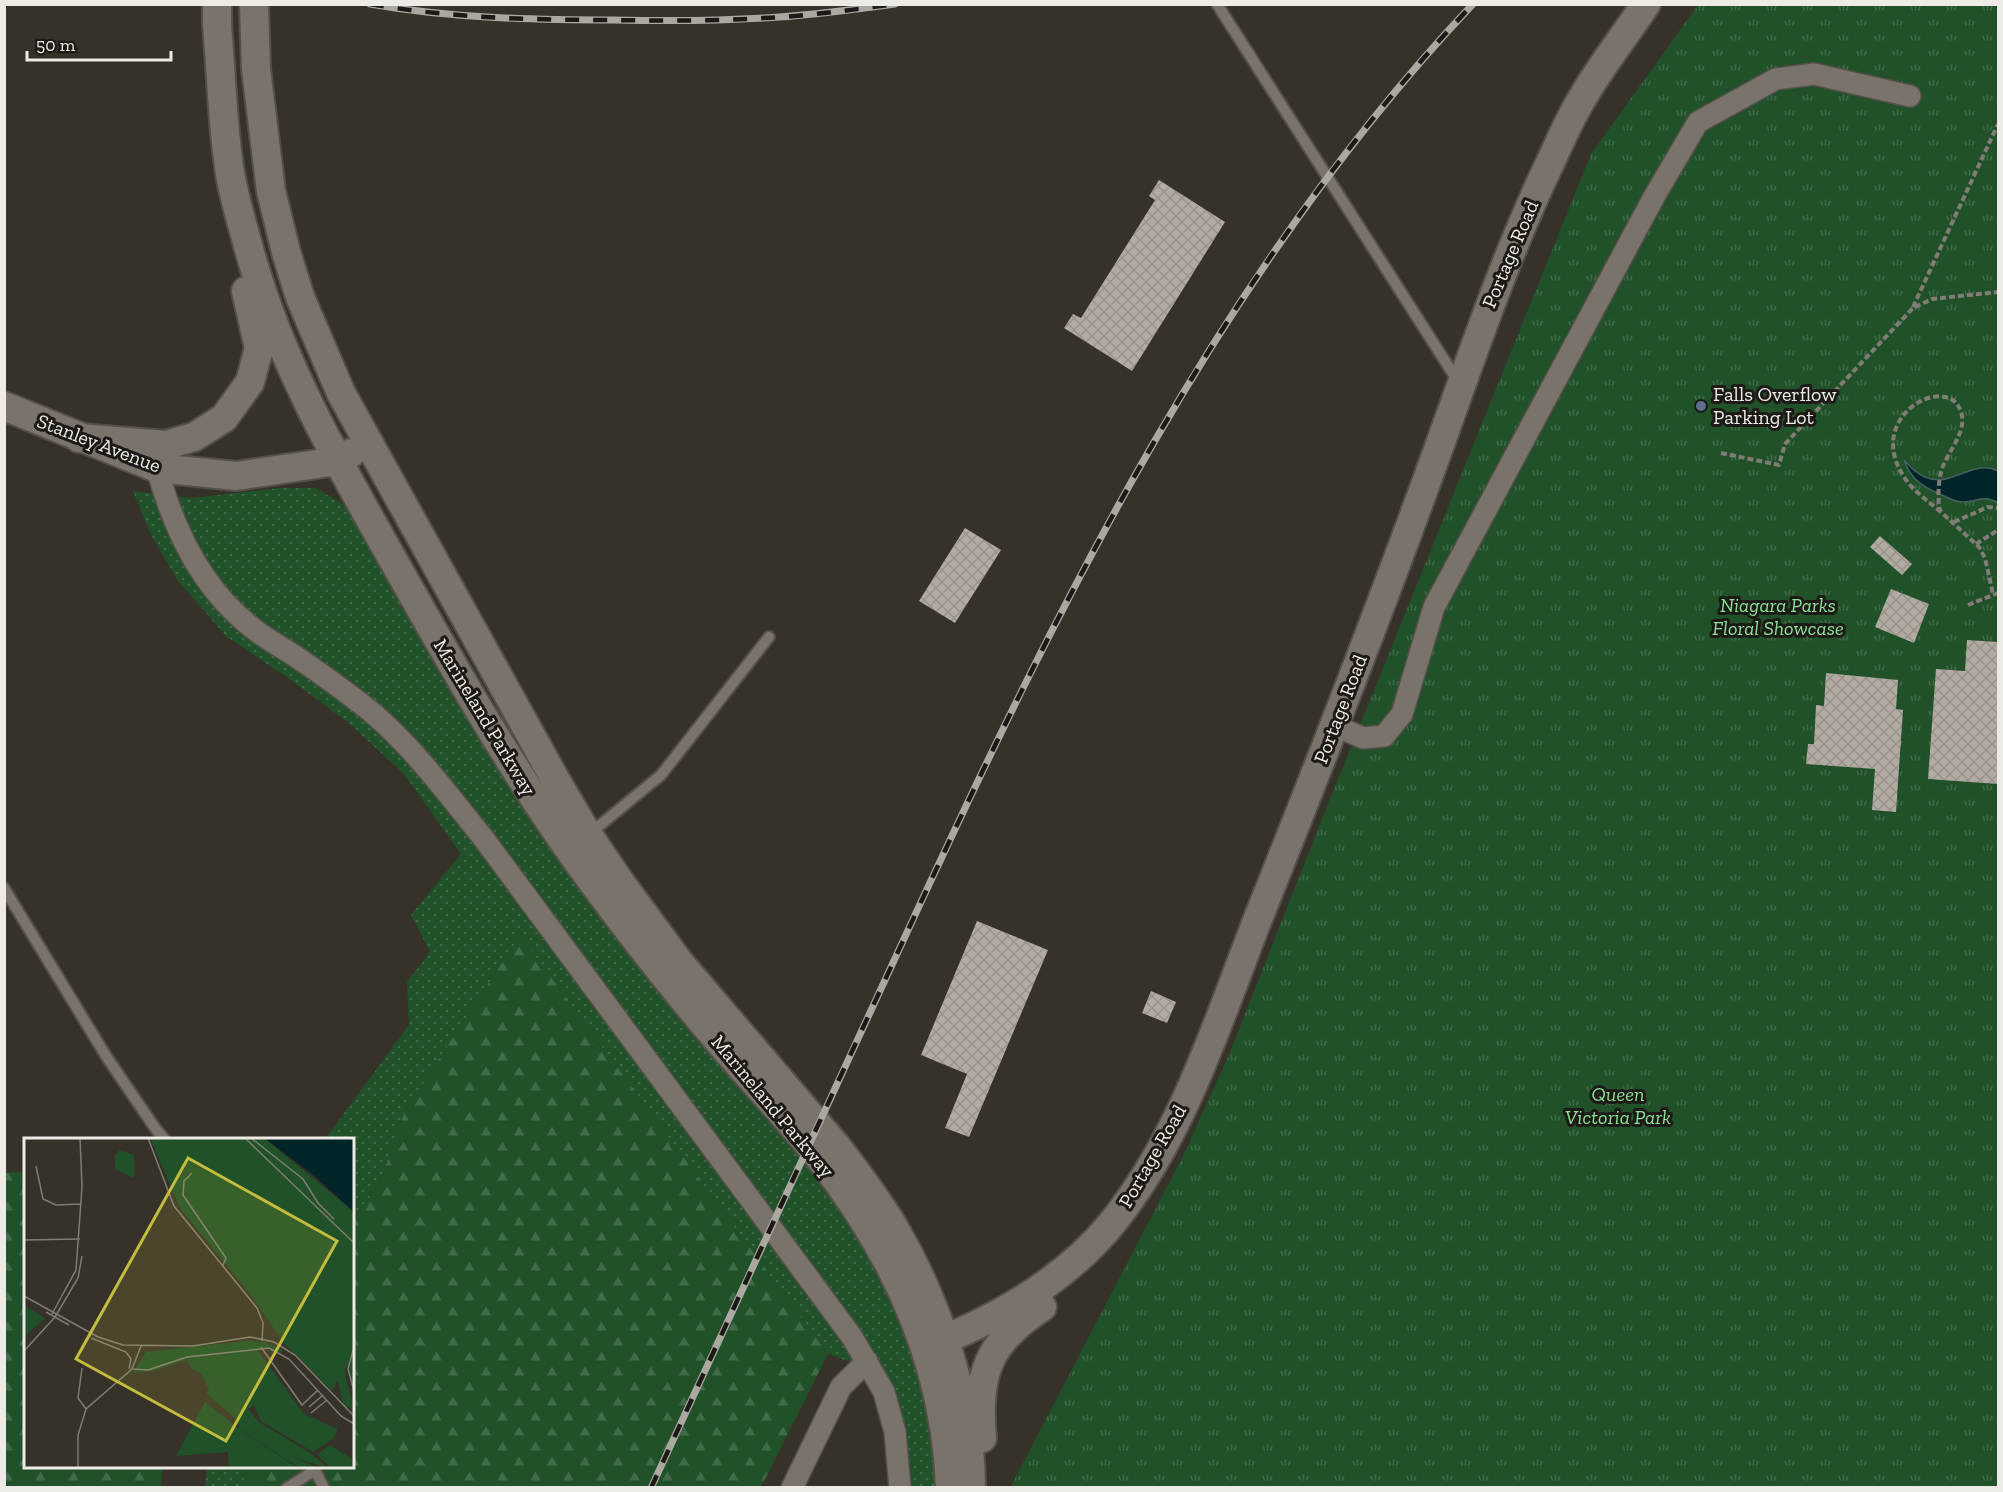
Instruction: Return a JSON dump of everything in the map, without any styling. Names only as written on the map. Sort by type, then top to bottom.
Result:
[{"type":"main road","name":"Marineland Parkway","points":[[254,4],[256,69],[271,192],[285,252],[328,368],[550,770],[588,834],[620,882],[680,962],[806,1110],[866,1185],[898,1234],[926,1294],[935,1343]]},
{"type":"main road","name":"Portage Road","points":[[935,1343],[989,1319],[1042,1287],[1083,1254],[1112,1222],[1152,1166],[1173,1126],[1217,1022],[1334,725],[1393,571],[1496,286],[1536,192],[1579,103],[1646,4]]},
{"type":"main road","name":"Marineland Parkway","points":[[217,15],[228,161],[249,251],[282,348],[311,412],[459,677],[527,788],[588,875],[661,972],[809,1145],[843,1190],[873,1234],[908,1301],[935,1343]]},
{"type":"main road","points":[[79,438],[166,446],[194,437],[224,418],[250,382],[259,348],[224,211],[213,124],[217,15]]},
{"type":"main road","name":"Stanley Avenue","points":[[4,406],[157,468],[236,476],[337,460],[369,443]]},
{"type":"main road","points":[[985,1488],[980,1400],[994,1351],[1012,1329],[1060,1295],[1105,1255],[1146,1203],[1180,1143],[1199,1096],[1217,1022]]},
{"type":"main road","points":[[935,1343],[936,1384],[944,1426],[950,1488]]},
{"type":"main road","points":[[935,1343],[954,1375],[964,1420],[971,1488]]},
{"type":"street","points":[[1334,725],[1363,738],[1384,736],[1402,714],[1434,607],[1655,195],[1698,122],[1776,79],[1814,74],[1910,96]]},
{"type":"street","points":[[157,468],[175,522],[196,564],[219,597],[251,628],[351,695],[398,738],[426,768],[484,839],[852,1337],[884,1392],[895,1432],[900,1488]]},
{"type":"street","points":[[792,1488],[841,1387],[867,1361]]},
{"type":"lane","points":[[1217,4],[1460,385]]},
{"type":"lane","points":[[588,834],[661,775],[769,637]]},
{"type":"lane","points":[[4,888],[106,1056],[163,1138]]},
{"type":"lane","points":[[287,1488],[315,1468],[324,1488]]},
{"type":"path","points":[[1913,308],[1998,124]]},
{"type":"path","points":[[1721,453],[1779,465],[1785,444],[1913,308],[1932,299],[1998,292]]},
{"type":"path","points":[[1941,512],[1938,496],[1942,468],[1960,430],[1962,419],[1960,410],[1952,400],[1938,396],[1922,400],[1907,410],[1896,425],[1893,444],[1899,466],[1910,484],[1941,512],[1954,522],[1976,544],[1985,558],[1996,593],[1968,605]]},
{"type":"path","points":[[1954,522],[1988,507],[1998,508]]},
{"type":"path","points":[[1976,544],[1998,531]]},
{"type":"green space","name":"Queen Victoria Park","points":[[1698,5],[1998,5],[1998,1487],[1010,1488],[1183,1156],[1230,1052],[1591,154]]},
{"type":"green space","points":[[280,488],[315,488],[343,504],[364,526],[392,578],[814,1165],[893,1293],[923,1376],[940,1487],[905,1487],[881,1373],[828,1354],[520,936],[405,1111],[379,1185],[354,1218],[354,1138],[326,1138],[409,1025],[407,982],[430,952],[411,915],[461,854],[404,774],[350,724],[226,636],[178,581],[150,533],[133,491],[191,498]]},
{"type":"green space","points":[[520,935],[828,1354],[761,1487],[243,1488],[245,1468],[354,1468],[354,1218],[379,1185],[405,1111]]},
{"type":"green space","points":[[24,1172],[24,1468],[163,1468],[161,1487],[5,1487],[5,1173]]},
{"type":"green space","points":[[207,1468],[245,1468],[243,1487],[205,1488]]},
{"type":"water","points":[[1904,460],[1918,473],[1931,479],[1954,477],[1975,469],[1986,468],[1998,471],[1998,503],[1989,499],[1960,502],[1937,493],[1915,479]]},
{"type":"building","points":[[1159,180],[1225,222],[1132,371],[1064,328],[1073,314],[1081,318],[1155,200],[1149,196]]},
{"type":"building","points":[[965,528],[1001,550],[955,623],[919,601]]},
{"type":"building","points":[[1880,536],[1912,564],[1902,575],[1870,547]]},
{"type":"building","points":[[1891,589],[1929,604],[1914,643],[1875,627]]},
{"type":"building","points":[[1967,640],[1998,642],[1998,784],[1928,779],[1936,669],[1965,671]]},
{"type":"building","points":[[1826,673],[1898,680],[1896,709],[1903,710],[1896,812],[1872,810],[1875,769],[1806,764],[1808,744],[1814,744],[1816,705],[1824,706]]},
{"type":"building","points":[[977,921],[1048,950],[969,1137],[945,1128],[967,1074],[921,1055]]},
{"type":"building","points":[[1151,991],[1176,1002],[1167,1023],[1142,1013]]},
{"type":"railway","points":[[370,4],[491,17],[670,21],[780,17],[895,4]]},
{"type":"railway","points":[[651,1488],[966,805],[1088,562],[1154,442],[1224,326],[1301,214],[1383,106],[1473,4]]},
{"type":"place","name":"Falls Overflow Parking Lot","points":[[1701,406]]},
{"type":"park label","name":"Niagara Parks Floral Showcase","points":[[1778,616]]}]
